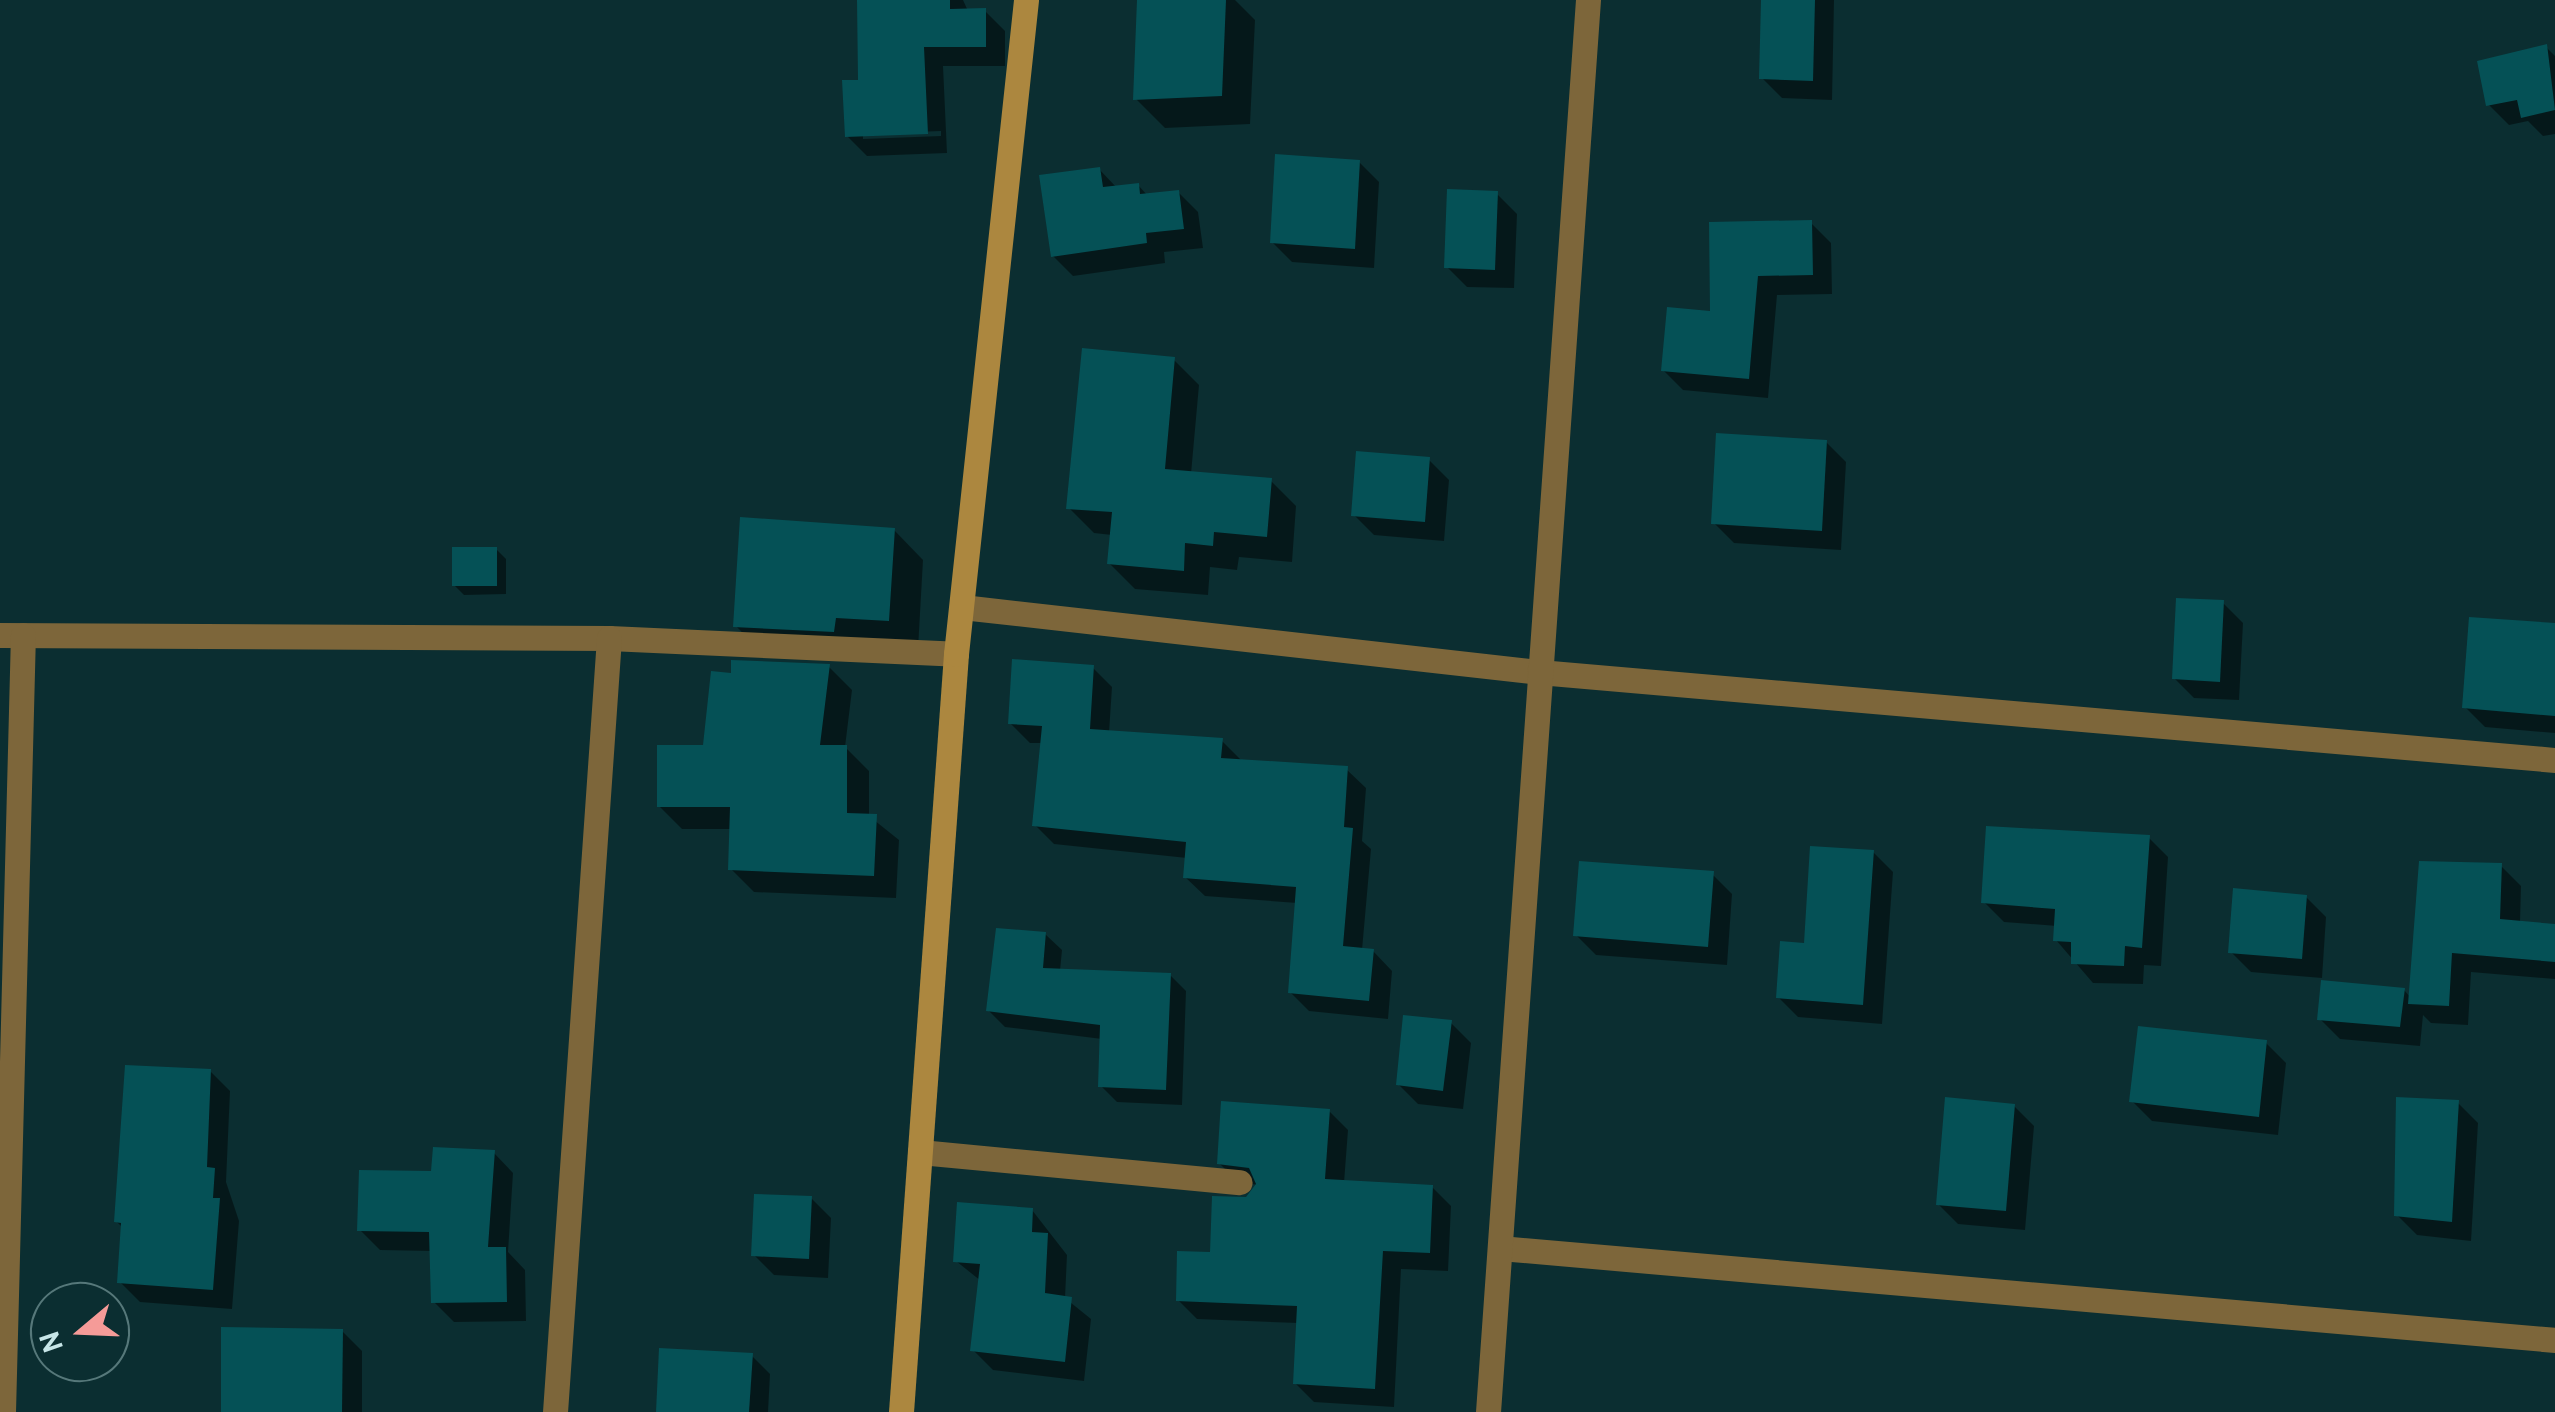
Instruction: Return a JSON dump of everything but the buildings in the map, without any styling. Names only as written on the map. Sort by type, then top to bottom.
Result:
[{"type":"street","points":[[901,1412],[956,654],[1026,0]]},
{"type":"street","points":[[1488,1412],[1588,0]]},
{"type":"street","points":[[962,607],[1540,672],[2555,760]]},
{"type":"street","points":[[3,1412],[11,635],[609,638],[956,654]]},
{"type":"street","points":[[556,1412],[609,638]]},
{"type":"street","points":[[920,1152],[1240,1182]]},
{"type":"street","points":[[1500,1248],[2555,1340]]}]
